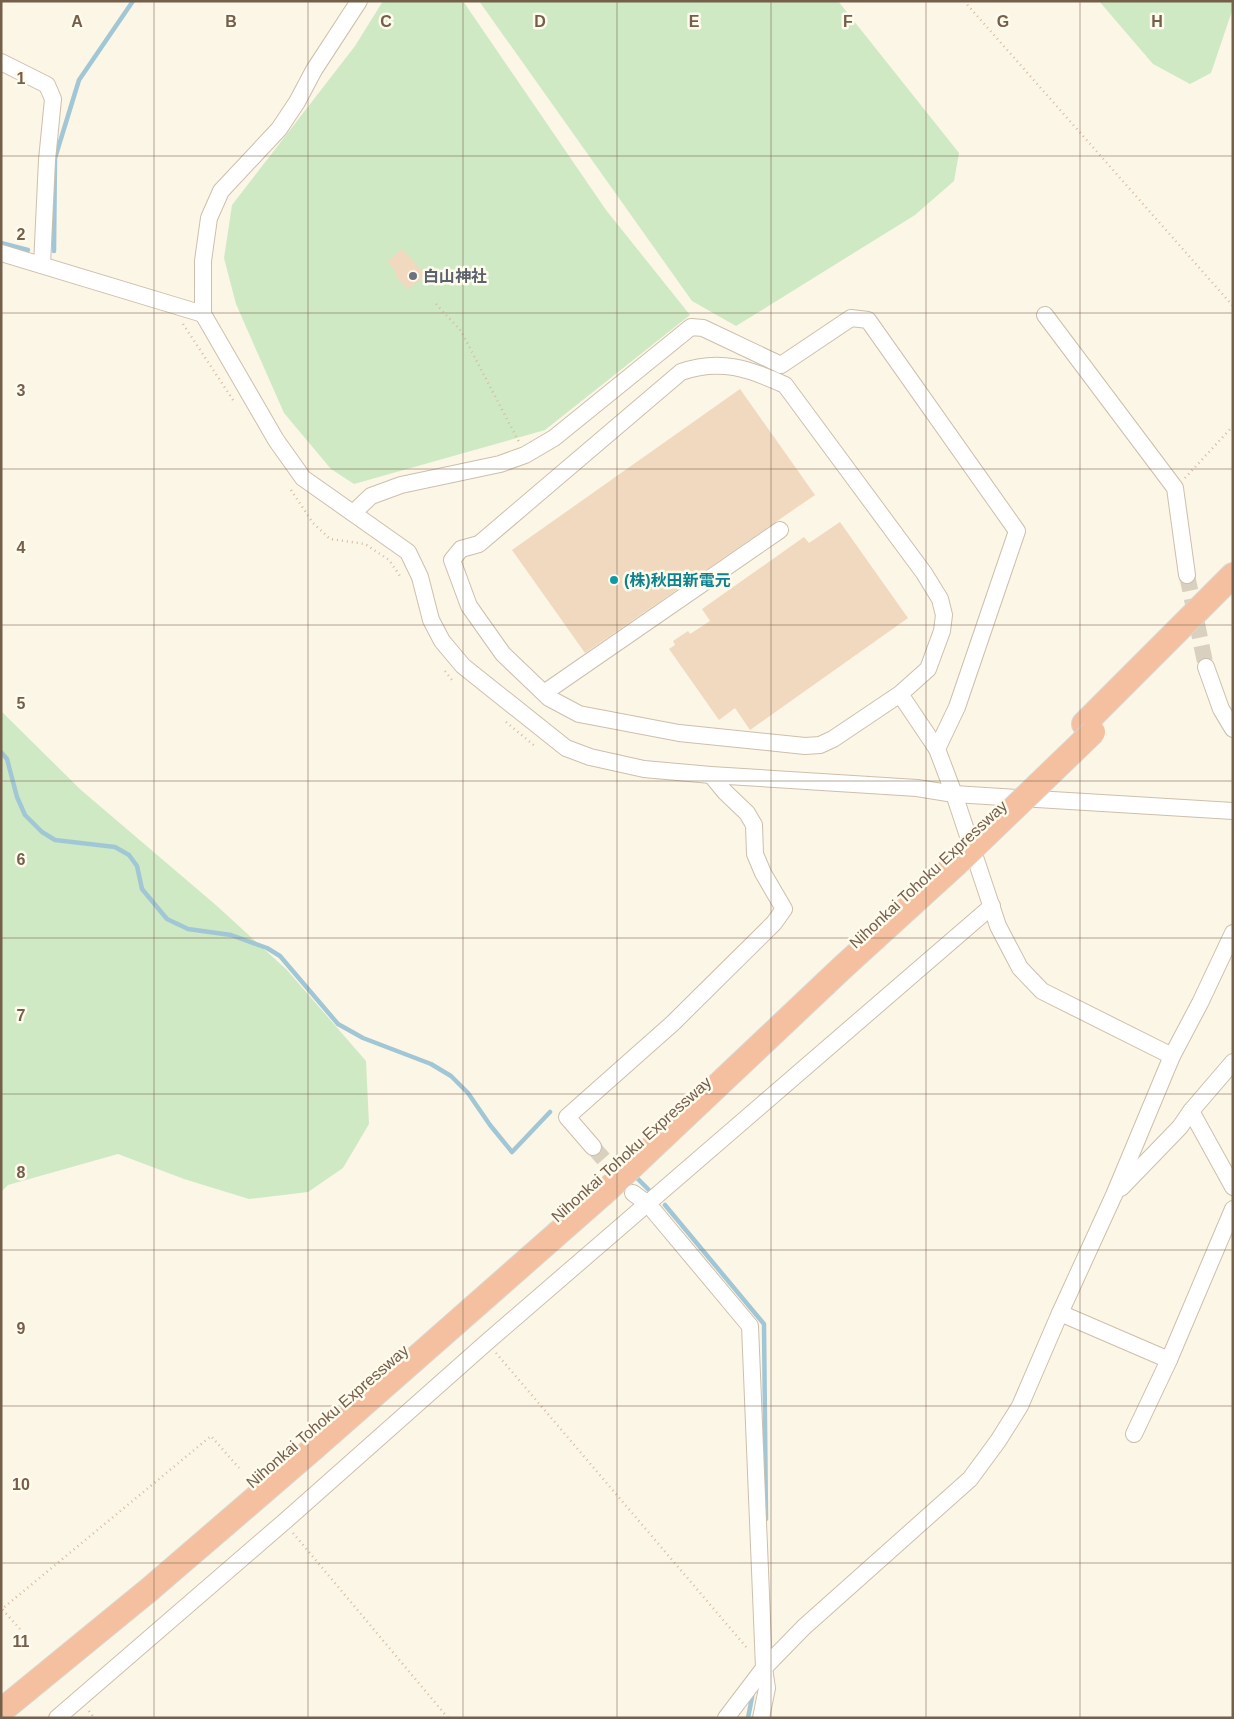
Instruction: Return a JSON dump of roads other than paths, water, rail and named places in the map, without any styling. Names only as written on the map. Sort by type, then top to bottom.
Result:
[{"type":"highway","name":"Nihonkai Tohoku Expressway","points":[[1088,728],[1233,575]]},
{"type":"highway","name":"Nihonkai Tohoku Expressway","points":[[1,1711],[173,1570],[607,1190],[843,967],[1088,728],[1233,595]]},
{"type":"highway","name":"Nihonkai Tohoku Expressway","points":[[1,1691],[151,1567],[460,1303],[951,862]]},
{"type":"street","points":[[359,1],[314,70],[297,102],[279,129],[221,191],[209,218],[203,261],[202,314],[276,440],[303,478],[408,552],[420,577],[431,620],[442,641],[462,666],[566,748],[590,757],[644,769],[918,788],[954,794],[1233,810]]},
{"type":"street","points":[[2,63],[47,85],[53,100],[47,160],[42,265]]},
{"type":"street","points":[[1,252],[202,314]]},
{"type":"street","points":[[1046,315],[1175,488],[1187,575]]},
{"type":"street","points":[[353,513],[371,496],[401,485],[500,464],[525,455],[554,438],[691,327],[703,328],[781,365],[851,318],[868,320],[1017,531],[957,707],[937,749]]},
{"type":"street","points":[[726,365],[759,373],[785,385],[924,573],[940,599],[944,615],[942,631],[928,669],[900,694],[833,739],[820,745],[805,746],[679,733],[579,714],[549,698],[503,654],[469,606],[452,560],[461,549],[479,544],[681,372],[694,367],[726,365]]},
{"type":"street","points":[[544,693],[780,530]]},
{"type":"street","points":[[1206,666],[1227,708],[1233,730]]},
{"type":"street","points":[[900,694],[937,749],[998,926],[1020,968],[1042,991],[1172,1056]]},
{"type":"street","points":[[593,1148],[566,1117],[673,1023],[774,923],[784,909],[755,854],[754,825],[747,813],[725,792],[711,775]]},
{"type":"street","points":[[57,1718],[284,1522],[487,1342],[992,906]]},
{"type":"street","points":[[726,1718],[764,1668],[804,1627],[970,1478],[998,1441],[1020,1406],[1114,1195],[1172,1056],[1200,1003],[1233,933]]},
{"type":"street","points":[[1114,1195],[1180,1127],[1191,1110],[1233,1062]]},
{"type":"street","points":[[1191,1110],[1233,1187]]},
{"type":"street","points":[[633,1193],[648,1204],[750,1326],[764,1668],[767,1688],[761,1718]]},
{"type":"street","points":[[1134,1434],[1233,1209]]},
{"type":"street","points":[[1060,1314],[1168,1360]]},
{"type":"waterway","points":[[54,251],[55,158],[79,80],[133,1]]},
{"type":"waterway","points":[[1,243],[28,250]]},
{"type":"waterway","points":[[1,752],[7,759],[17,797],[25,815],[42,832],[55,840],[115,847],[129,855],[137,866],[142,889],[167,919],[188,929],[231,935],[267,948],[280,956],[338,1024],[363,1038],[431,1064],[451,1076],[468,1093],[512,1152],[550,1112]]},
{"type":"waterway","points":[[634,1175],[649,1190]]},
{"type":"waterway","points":[[665,1205],[764,1324],[766,1519]]},
{"type":"waterway","points":[[748,1718],[753,1692]]},
{"type":"tunnel","points":[[1187,575],[1206,667]]},
{"type":"tunnel","points":[[593,1147],[627,1186]]},
{"type":"place","name":"白山神社","points":[[413,276]]},
{"type":"place","name":"(株)秋田新電元","points":[[614,580]]}]
